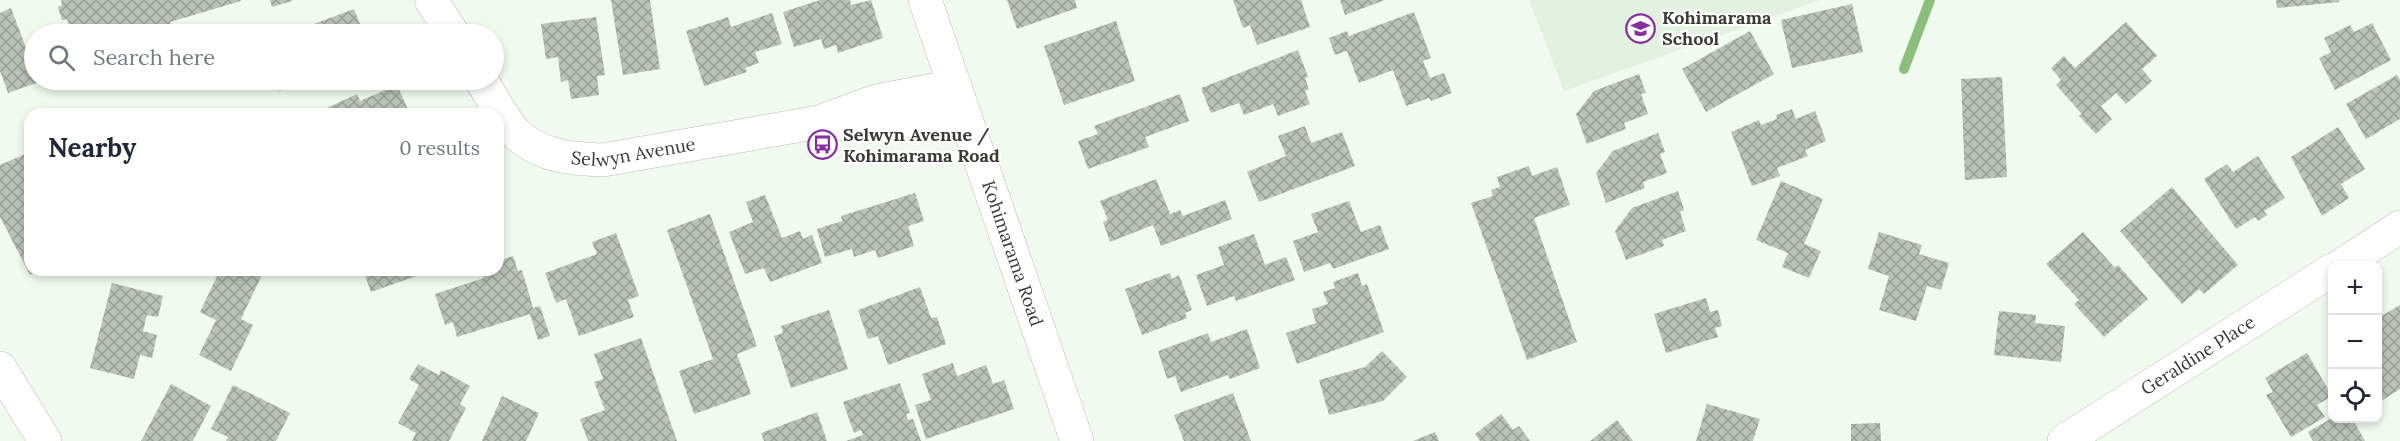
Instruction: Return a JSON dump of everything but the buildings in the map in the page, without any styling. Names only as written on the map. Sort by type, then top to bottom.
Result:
[{"type":"street","points":[[431,0],[447,24]]},
{"type":"street","name":"Kohimarama Road","points":[[925,0],[1077,441]]},
{"type":"street","name":"Selwyn Avenue","points":[[488,90],[500,108]]},
{"type":"street","name":"Selwyn Avenue","points":[[504,114],[519,137],[555,156],[573,159],[603,159],[819,123],[876,101],[959,100]]},
{"type":"street","points":[[2348,261],[2400,227]]},
{"type":"street","name":"Geraldine Place","points":[[2064,441],[2328,273]]},
{"type":"street","points":[[0,368],[45,441]]},
{"type":"shaded area","name":"Kohimarama School","points":[[1529,0],[1820,0],[1564,91]]},
{"type":"waterway","points":[[1904,69],[1930,0]]},
{"type":"place","name":"Kohimarama School","points":[[1641,28]]},
{"type":"place","name":"Selwyn Avenue / Kohimarama Road","points":[[822,145]]}]
